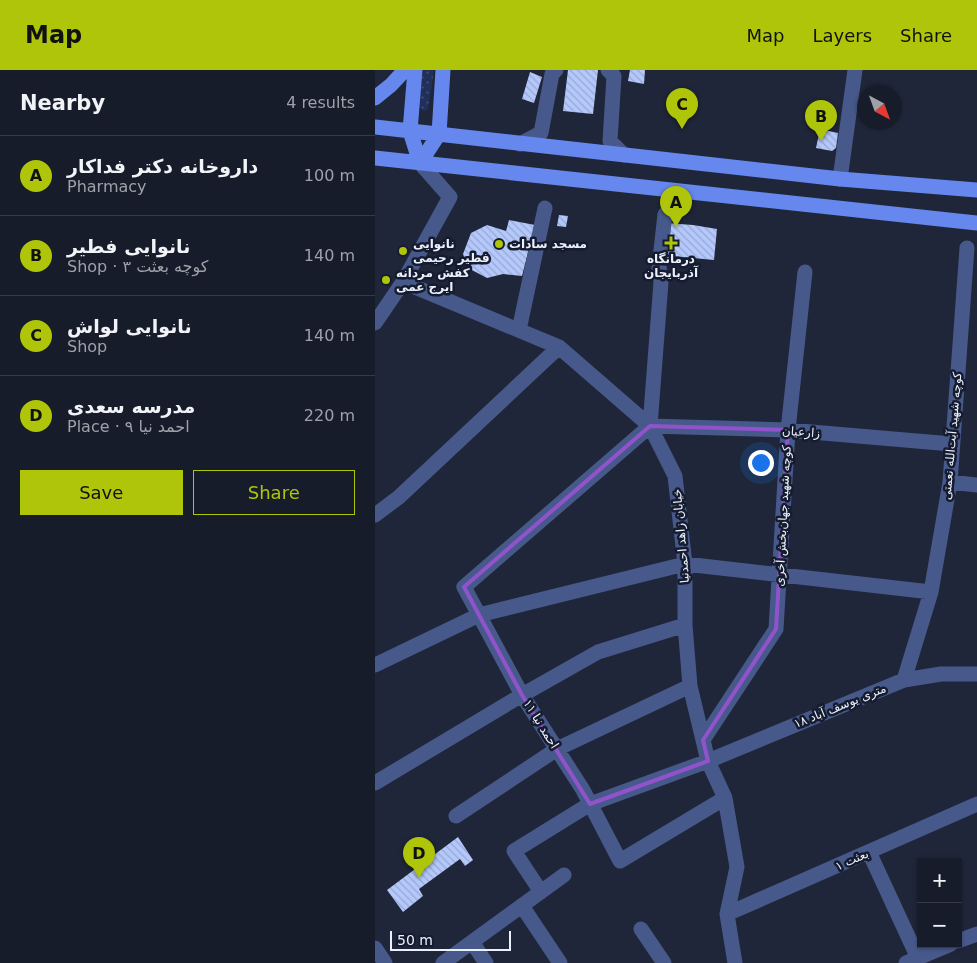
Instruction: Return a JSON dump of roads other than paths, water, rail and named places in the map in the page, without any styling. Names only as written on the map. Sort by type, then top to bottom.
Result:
[{"type":"main road","points":[[375,98],[405,70]]},
{"type":"main road","points":[[415,70],[410,131],[420,163]]},
{"type":"main road","points":[[420,163],[439,134],[443,70]]},
{"type":"main road","points":[[375,127],[840,179],[977,190]]},
{"type":"main road","points":[[375,158],[977,223]]},
{"type":"street","points":[[520,144],[541,133],[552,74],[556,70]]},
{"type":"street","points":[[608,70],[614,76],[610,141],[624,155]]},
{"type":"street","points":[[840,179],[855,70]]},
{"type":"street","points":[[375,323],[403,282],[450,197],[420,163]]},
{"type":"street","points":[[519,330],[545,208]]},
{"type":"street","points":[[650,426],[661,282],[659,268],[665,214]]},
{"type":"street","name":"کوچه شهید آیت‌الله نعمتی","points":[[904,680],[931,592],[950,482],[967,248]]},
{"type":"street","name":"کوچه شهید جهان‌بخش آخری","points":[[703,740],[776,629],[788,430],[805,272]]},
{"type":"street","name":"خیابان زاهد احمدنیا","points":[[403,282],[559,347],[650,426],[675,476],[685,564],[685,625],[690,686],[708,761],[725,798],[737,867],[727,914],[735,963]]},
{"type":"street","points":[[375,515],[399,497],[559,347]]},
{"type":"street","name":"زارعیان","points":[[650,426],[788,430],[952,444]]},
{"type":"street","name":"احمد نیا ۱۱","points":[[650,426],[464,587],[523,695],[590,804],[620,861],[725,798]]},
{"type":"street","points":[[950,482],[977,485]]},
{"type":"street","points":[[375,665],[479,615],[685,564],[931,592]]},
{"type":"street","points":[[375,783],[599,652],[685,625]]},
{"type":"street","name":"۱۸ متری یوسف آباد","points":[[541,892],[514,851],[590,804],[708,761],[904,680],[941,674],[977,674]]},
{"type":"street","points":[[456,816],[557,750],[690,686]]},
{"type":"street","name":"بعثت ۱","points":[[727,914],[977,804]]},
{"type":"street","points":[[869,852],[912,960],[941,948]]},
{"type":"street","points":[[443,963],[564,875]]},
{"type":"street","points":[[522,906],[560,963]]},
{"type":"street","points":[[641,930],[664,963]]},
{"type":"street","points":[[962,940],[977,934]]},
{"type":"street","points":[[472,942],[486,963]]},
{"type":"street","points":[[375,948],[385,963]]},
{"type":"place","name":"نانوایی لواش","points":[[682,129]]},
{"type":"place","name":"نانوایی فطیر","points":[[821,141]]},
{"type":"place","name":"داروخانه دکتر فداکار","points":[[676,227]]},
{"type":"place","name":"درمانگاه آذربایجان","points":[[671,243]]},
{"type":"place","name":"مسجد سادات","points":[[499,244]]},
{"type":"place","name":"نانوایی فطیر رحیمی","points":[[403,251]]},
{"type":"place","name":"کفش مردانه ایرج عمی","points":[[386,280]]},
{"type":"place","name":"مدرسه سعدی","points":[[419,878]]}]
